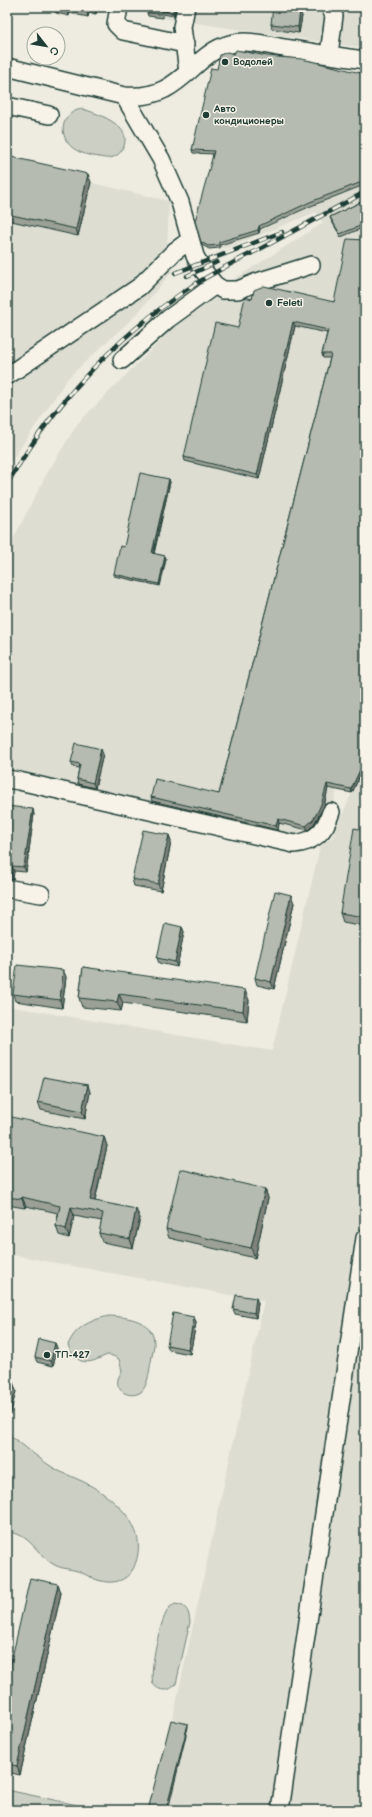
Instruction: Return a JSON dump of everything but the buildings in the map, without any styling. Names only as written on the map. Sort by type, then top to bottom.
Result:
[{"type":"street","points":[[119,7],[116,24],[124,31],[185,44]]},
{"type":"street","points":[[186,7],[182,26],[188,72]]},
{"type":"street","points":[[329,54],[334,16],[330,7]]},
{"type":"street","points":[[7,67],[124,96],[138,97],[158,92],[171,86],[209,54],[231,44],[244,42],[262,44],[365,60]]},
{"type":"street","points":[[124,96],[147,132],[169,176],[180,202],[189,241],[202,269],[215,285],[223,290],[238,290],[257,282],[311,265]]},
{"type":"street","points":[[7,106],[50,116]]},
{"type":"street","points":[[7,376],[139,287],[176,251],[189,241]]},
{"type":"street","points":[[122,360],[168,319],[215,285]]},
{"type":"street","points":[[7,780],[19,781],[294,844],[305,843],[314,839],[322,832],[331,812]]},
{"type":"street","points":[[11,889],[41,894]]},
{"type":"street","points":[[280,1810],[365,1238]]},
{"type":"shaded area","points":[[149,7],[365,7],[365,48],[148,16]]},
{"type":"shaded area","points":[[365,65],[365,1784],[361,1810],[150,1810],[172,1722],[264,1301],[7,1254],[7,1006],[272,1051],[320,847],[332,837],[352,793],[337,790],[331,812],[305,843],[7,773],[7,551],[46,475],[78,423],[192,309],[231,281],[323,223],[316,212],[228,248],[209,249],[192,238],[215,154],[343,72],[363,72]]},
{"type":"shaded area","points":[[82,109],[102,116],[120,128],[125,138],[125,143],[120,153],[111,158],[97,157],[80,152],[68,143],[63,131],[66,119],[75,111]]},
{"type":"shaded area","points":[[7,163],[169,201],[167,251],[180,262],[136,315],[68,378],[7,468]]},
{"type":"shaded area","points":[[109,1316],[124,1317],[139,1322],[150,1330],[153,1337],[154,1345],[149,1373],[145,1387],[137,1394],[133,1395],[125,1393],[119,1388],[118,1379],[122,1371],[119,1359],[107,1355],[93,1361],[83,1362],[76,1358],[68,1345],[75,1333],[84,1325]]},
{"type":"shaded area","points":[[7,1434],[52,1467],[84,1482],[108,1497],[127,1516],[134,1527],[138,1540],[138,1553],[132,1571],[126,1577],[116,1582],[103,1581],[94,1579],[79,1571],[56,1566],[47,1560],[22,1536],[7,1532]]},
{"type":"shaded area","points":[[175,1604],[185,1607],[189,1615],[190,1622],[176,1684],[167,1690],[162,1690],[153,1684],[152,1677],[154,1657],[159,1632],[166,1613],[170,1607]]},
{"type":"shaded area","points":[[7,1790],[101,1810],[7,1810]]},
{"type":"railway","points":[[7,484],[25,454],[66,399],[111,350],[163,306],[200,281],[365,192]]},
{"type":"railway","points":[[175,273],[282,232]]},
{"type":"railway","points":[[187,276],[217,262]]},
{"type":"place","name":"Водолей","points":[[225,62]]},
{"type":"place","name":"Авто кондиционеры","points":[[206,115]]},
{"type":"place","name":"Feleti","points":[[269,303]]},
{"type":"place","name":"ТП-427","points":[[47,1355]]}]
